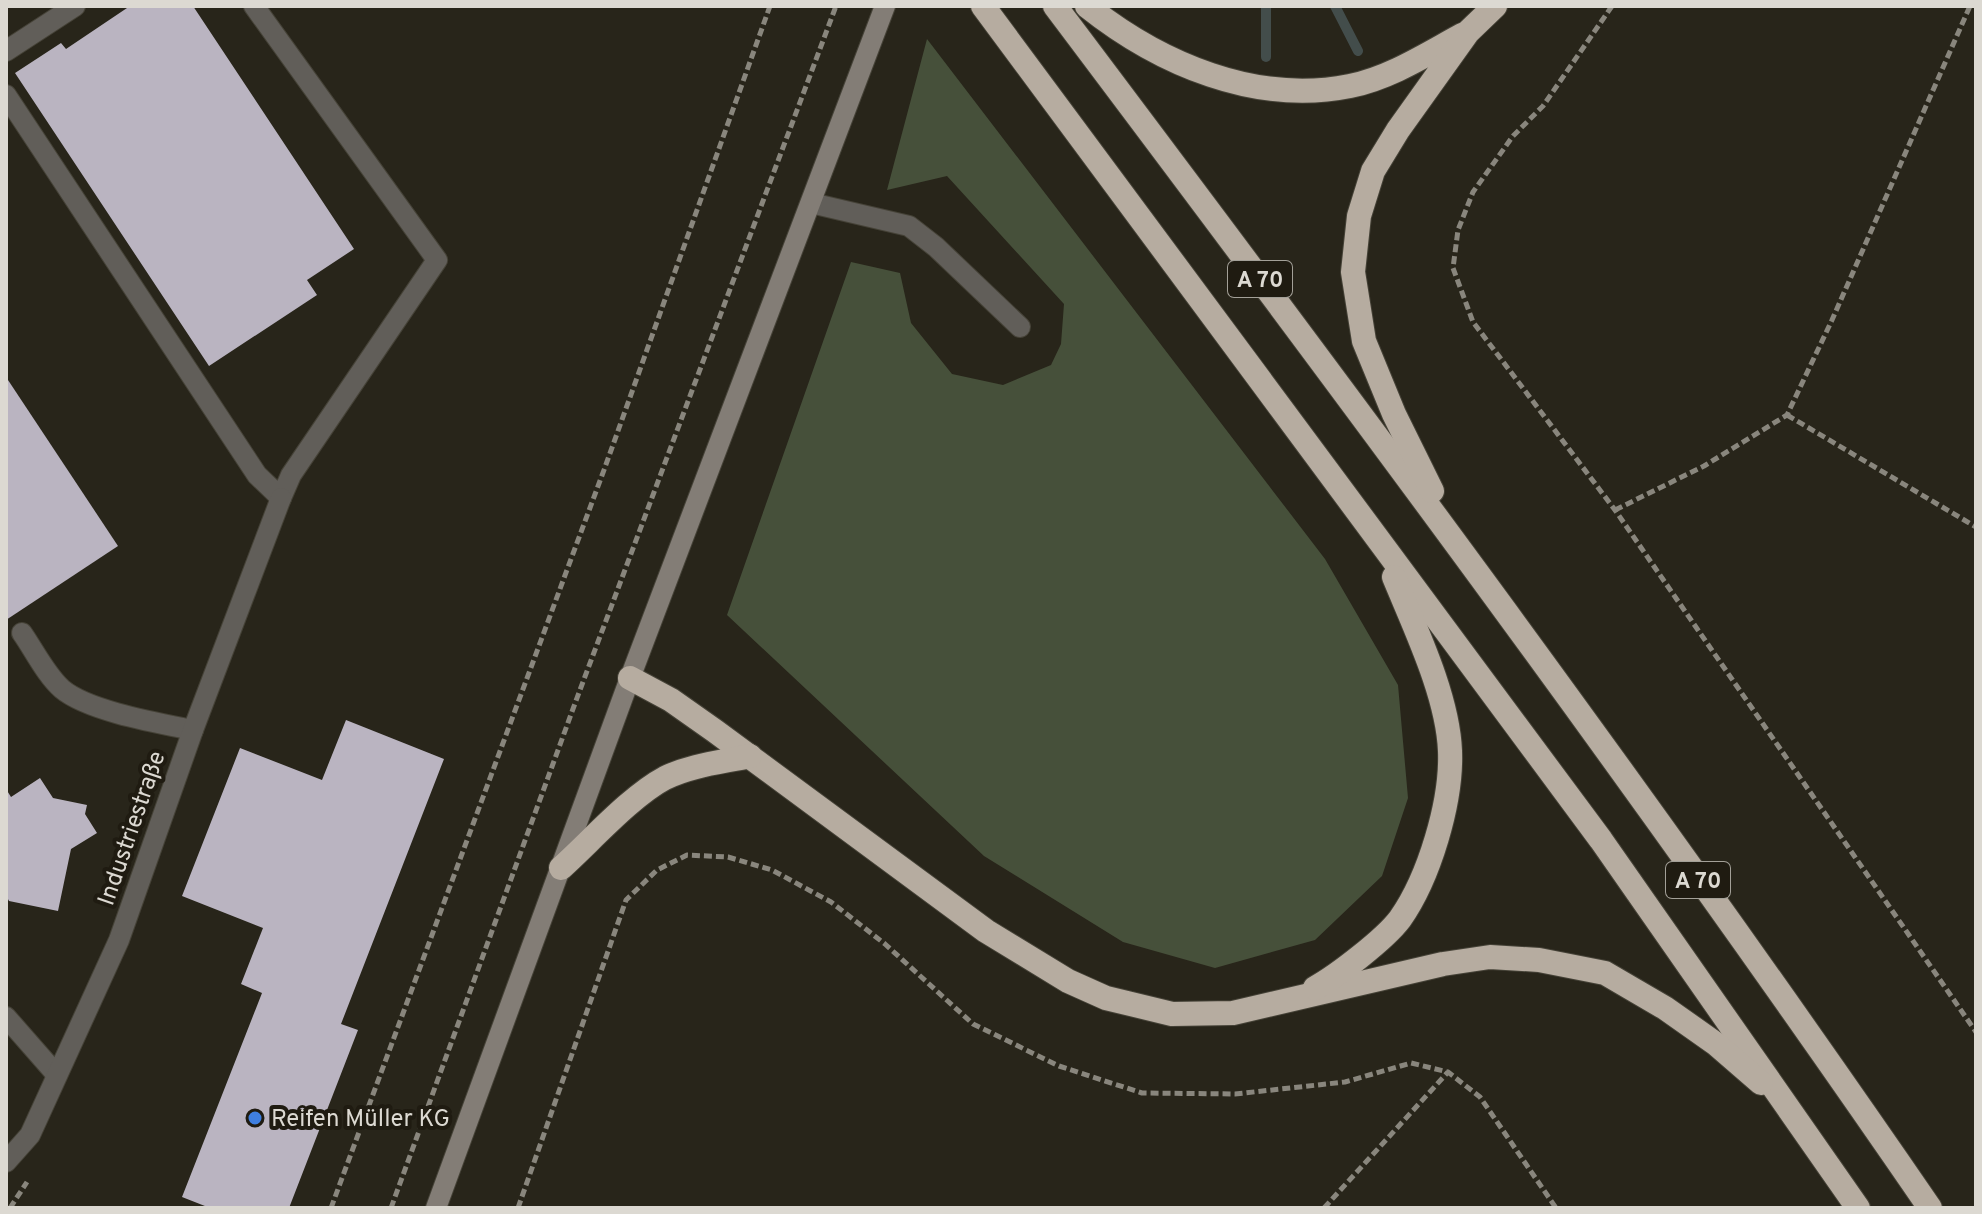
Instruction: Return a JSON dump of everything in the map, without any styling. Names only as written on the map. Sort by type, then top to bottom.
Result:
[{"type":"highway","name":"A 70","points":[[983,6],[1601,840],[1858,1208]]},
{"type":"highway","name":"A 70","points":[[1055,6],[1464,554],[1930,1208]]},
{"type":"highway","points":[[1087,6],[1153,52],[1202,73],[1263,88],[1351,86],[1422,57],[1468,32]]},
{"type":"highway","points":[[1464,554],[1394,414],[1364,341],[1353,272],[1359,216],[1373,171],[1398,130],[1468,32],[1495,6]]},
{"type":"highway","points":[[1293,1000],[1357,959],[1399,920],[1431,859],[1445,803],[1450,751],[1441,699],[1420,638],[1377,538]]},
{"type":"highway","points":[[630,678],[671,700],[750,756],[986,931],[1068,981],[1106,998],[1172,1014],[1233,1013],[1443,964],[1490,957],[1539,960],[1605,973],[1665,1008],[1716,1044],[1790,1109]]},
{"type":"highway","points":[[561,868],[638,798],[666,778],[694,768],[750,756]]},
{"type":"main road","points":[[436,1208],[630,678],[885,6]]},
{"type":"street","points":[[6,51],[75,6]]},
{"type":"street","name":"Industriestraße","points":[[6,1162],[30,1135],[119,940],[193,730],[291,475],[437,260],[254,6]]},
{"type":"street","points":[[6,95],[257,475],[281,498]]},
{"type":"street","points":[[811,203],[909,226],[936,247],[1020,327]]},
{"type":"street","points":[[22,633],[60,688],[79,700],[148,721],[193,730]]},
{"type":"street","points":[[6,1017],[56,1074]]},
{"type":"path","points":[[331,1208],[598,485],[770,6]]},
{"type":"path","points":[[391,1208],[588,668],[836,6]]},
{"type":"path","points":[[1612,6],[1543,106],[1513,136],[1473,192],[1458,230],[1453,268],[1473,322],[1615,510],[1976,1032]]},
{"type":"path","points":[[1615,510],[1704,466],[1787,415],[1970,6]]},
{"type":"path","points":[[1787,415],[1976,527]]},
{"type":"path","points":[[518,1208],[626,900],[657,870],[687,855],[728,857],[772,870],[831,902],[885,944],[973,1024],[1059,1066],[1142,1093],[1251,1092],[1345,1082],[1411,1063],[1448,1072],[1480,1097],[1556,1208]]},
{"type":"path","points":[[1324,1208],[1448,1072]]},
{"type":"green space","points":[[927,39],[1325,559],[1398,685],[1408,798],[1382,876],[1315,940],[1215,968],[1123,942],[984,856],[727,615],[851,262],[900,273],[911,323],[952,374],[1003,385],[1051,365],[1061,344],[1064,304],[947,176],[887,190]]},
{"type":"building","points":[[126,6],[193,6],[354,249],[307,280],[317,295],[209,366],[15,73],[61,43],[66,49]]},
{"type":"building","points":[[6,377],[118,546],[6,620]]},
{"type":"building","points":[[346,720],[444,759],[341,1024],[358,1030],[289,1208],[210,1208],[182,1197],[262,993],[241,984],[263,928],[182,896],[240,748],[322,780]]},
{"type":"building","points":[[40,778],[53,798],[87,805],[85,814],[97,833],[71,849],[58,911],[9,901],[6,895],[6,789],[11,797]]},
{"type":"waterway","points":[[1266,6],[1266,57]]},
{"type":"waterway","points":[[1335,6],[1358,51]]},
{"type":"place","name":"Reifen Müller KG","points":[[255,1118]]}]
